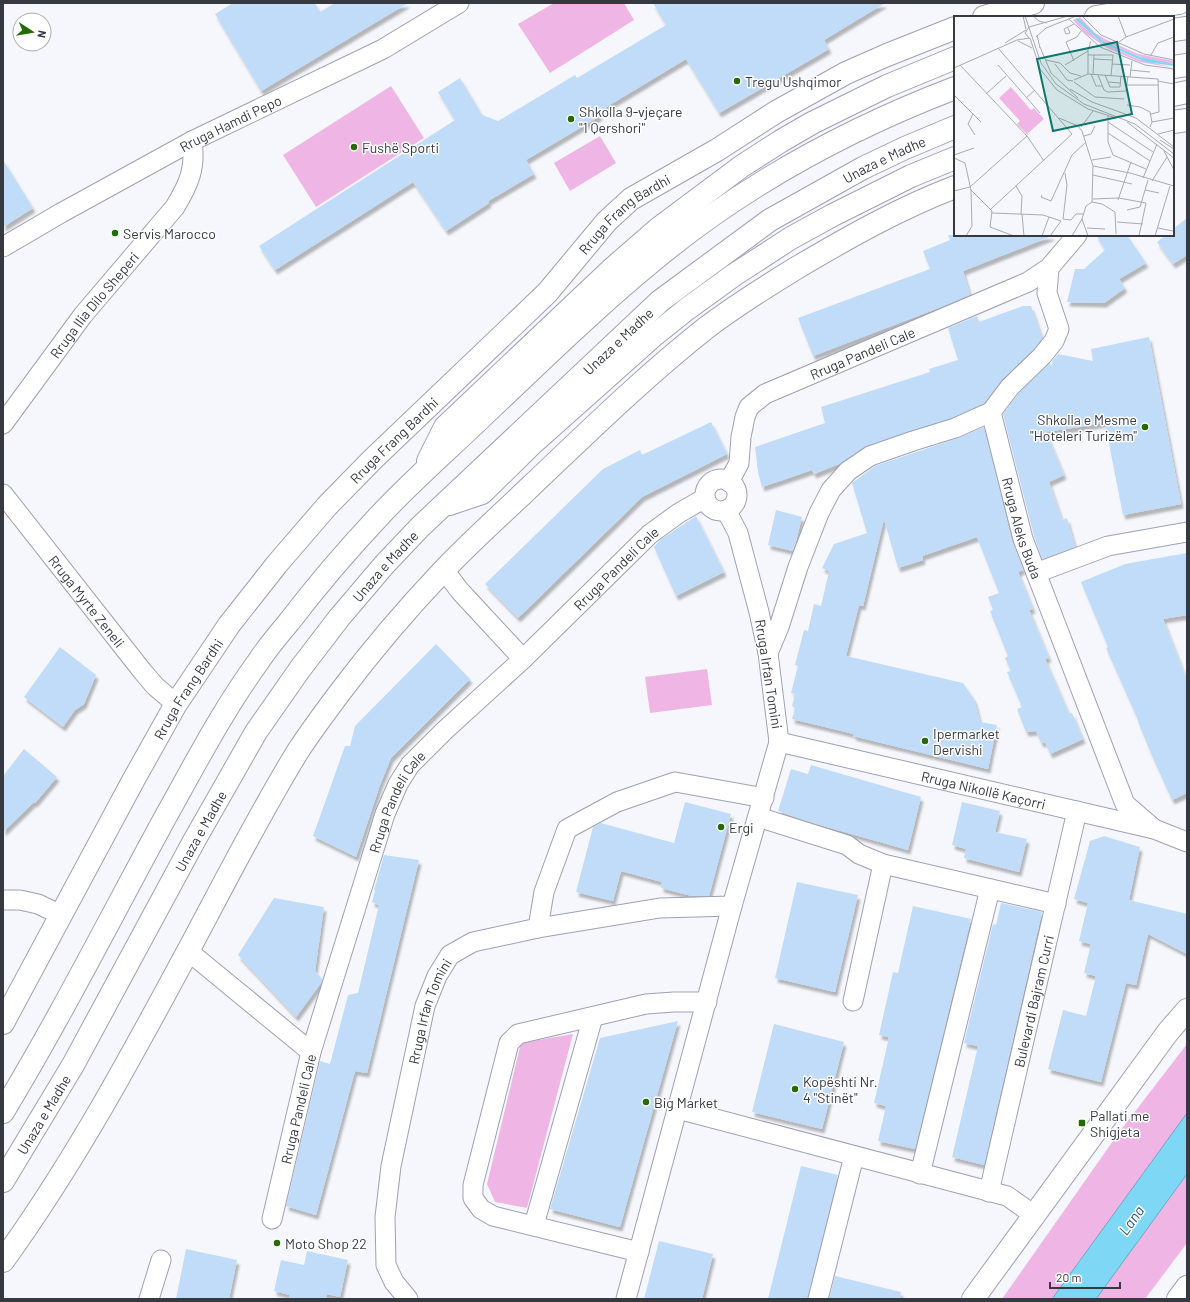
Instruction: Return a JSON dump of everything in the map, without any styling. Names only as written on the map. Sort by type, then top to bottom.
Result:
[{"type":"main road","points":[[988,16],[1033,3]]},
{"type":"main road","points":[[1102,16],[1179,3]]},
{"type":"main road","name":"Rruga Frang Bardhi","points":[[3,1023],[176,704],[229,625],[276,564],[326,506],[373,458],[547,294],[607,221],[631,199],[717,150],[776,112],[846,73],[954,28]]},
{"type":"main road","points":[[1174,30],[1187,28]]},
{"type":"main road","points":[[421,475],[445,427],[613,268],[659,228],[742,166],[781,141],[887,86],[954,58]]},
{"type":"main road","points":[[1174,67],[1187,65]]},
{"type":"main road","points":[[3,1112],[65,1006],[124,893],[189,775],[239,690],[258,661],[324,577],[384,510],[604,302],[652,261],[708,219],[777,173],[815,152],[859,129],[954,88]]},
{"type":"main road","points":[[1174,95],[1187,92]]},
{"type":"main road","points":[[1174,122],[1187,120]]},
{"type":"main road","name":"Unaza e Madhe","points":[[3,1182],[73,1065],[194,841],[256,732],[300,669],[339,618],[384,565],[442,506],[660,301],[770,220],[870,165],[954,127]]},
{"type":"main road","points":[[442,506],[482,492],[533,443],[652,337],[687,309],[734,275],[791,238],[832,215],[911,176],[954,158]]},
{"type":"main road","points":[[3,1261],[54,1187],[91,1128],[226,879],[300,748],[366,658],[408,609],[444,570],[645,379],[710,325],[774,281],[859,231],[954,186]]},
{"type":"main road","points":[[973,1299],[1168,1032],[1187,1010]]},
{"type":"main road","points":[[1178,1299],[1187,1287]]},
{"type":"street","name":"Rruga Hamdi Pepo","points":[[3,247],[61,213],[192,141],[383,49],[459,3]]},
{"type":"street","name":"Rruga Ilia Dilo Sheperi","points":[[3,424],[83,315],[175,207],[186,189],[192,170],[194,155],[192,141]]},
{"type":"street","points":[[768,653],[779,627],[798,567],[819,513],[831,490],[848,471],[870,456],[955,428],[992,412],[1010,387],[1042,356],[1054,341],[1058,328],[1047,293],[1049,268],[1076,236]]},
{"type":"street","name":"Rruga Pandeli Cale","points":[[729,482],[739,463],[744,416],[749,407],[765,394],[993,298],[1028,282],[1049,268]]},
{"type":"street","name":"Rruga Aleks Buda","points":[[992,412],[1023,539],[1125,804],[1154,829]]},
{"type":"street","points":[[720,479],[729,482],[736,490],[737,494],[734,504],[726,510],[715,510],[707,503],[705,493],[710,484],[720,479]]},
{"type":"street","name":"Rruga Myrte Zeneli","points":[[3,494],[143,672],[155,686],[176,704]]},
{"type":"street","name":"Rruga Pandeli Cale","points":[[272,1220],[311,1052],[385,814],[398,784],[410,764],[444,730],[523,658],[650,534],[680,513],[706,498]]},
{"type":"street","name":"Rruga Irfan Tomini","points":[[626,1299],[732,906],[779,742],[768,653],[759,612],[738,533],[726,510]]},
{"type":"street","points":[[1036,573],[1108,546],[1187,532]]},
{"type":"street","points":[[444,570],[460,591],[523,658]]},
{"type":"street","name":"Rruga Nikollë Kaçorri","points":[[779,742],[1154,829],[1187,842]]},
{"type":"street","points":[[538,928],[544,892],[567,830],[617,802],[675,782],[764,798]]},
{"type":"street","name":"Bulevardi Bajram Curri","points":[[989,1192],[1077,811]]},
{"type":"street","points":[[758,817],[848,845],[859,854],[883,864],[1056,904]]},
{"type":"street","points":[[853,1001],[883,864]]},
{"type":"street","points":[[920,1174],[990,889]]},
{"type":"street","points":[[3,900],[20,900],[38,904],[61,915]]},
{"type":"street","name":"Rruga Irfan Tomini","points":[[408,1299],[394,1282],[386,1264],[385,1217],[391,1166],[425,1006],[438,976],[450,955],[474,942],[538,928],[660,908],[732,906]]},
{"type":"street","points":[[188,951],[311,1052]]},
{"type":"street","points":[[639,1252],[493,1216],[481,1209],[474,1198],[473,1185],[508,1043],[518,1034],[646,1004],[706,1002]]},
{"type":"street","points":[[534,1225],[593,1017]]},
{"type":"street","points":[[678,1109],[1006,1196],[1034,1215]]},
{"type":"street","points":[[818,1299],[854,1156]]},
{"type":"street","points":[[149,1299],[161,1260]]},
{"type":"shaded area","points":[[554,3],[624,3],[634,20],[550,73],[518,24]]},
{"type":"shaded area","name":"Fushë Sporti","points":[[391,86],[424,138],[316,207],[283,155]]},
{"type":"shaded area","points":[[600,136],[616,163],[570,191],[554,163]]},
{"type":"shaded area","points":[[707,669],[712,705],[650,713],[645,677]]},
{"type":"shaded area","points":[[573,1034],[527,1208],[495,1202],[487,1184],[521,1043]]},
{"type":"shaded area","points":[[1187,1044],[1187,1113],[1052,1299],[1002,1299],[1120,1131]]},
{"type":"shaded area","points":[[1187,1174],[1187,1243],[1145,1299],[1096,1299]]},
{"type":"water","name":"Lana","points":[[1187,1113],[1187,1174],[1096,1299],[1052,1299]]},
{"type":"building","points":[[233,3],[315,3],[320,12],[335,3],[408,3],[261,91],[215,14]]},
{"type":"building","points":[[653,3],[885,3],[824,40],[829,49],[719,113],[686,59],[598,112],[600,116],[526,160],[534,174],[488,201],[489,203],[446,231],[413,182],[275,270],[259,246],[455,120],[438,92],[460,78],[482,115],[498,121],[575,75],[577,78],[666,25]]},
{"type":"building","points":[[3,160],[33,208],[3,227]]},
{"type":"building","points":[[1187,218],[1187,255],[1173,264],[1157,242],[1165,236],[1174,236],[1174,228]]},
{"type":"building","points":[[948,235],[1052,236],[963,271],[970,295],[813,356],[798,318],[930,269],[923,251],[950,240]]},
{"type":"building","points":[[1097,236],[1128,236],[1146,263],[1119,279],[1125,288],[1104,303],[1067,302],[1075,269],[1084,269],[1105,250]]},
{"type":"building","points":[[1023,306],[1031,306],[1042,338],[1034,349],[1002,379],[984,403],[951,418],[866,446],[839,464],[814,474],[812,470],[762,487],[758,472],[755,447],[825,423],[821,407],[930,372],[929,369],[958,360],[948,328],[977,316],[979,322]]},
{"type":"building","points":[[1149,337],[1181,504],[1123,515],[1105,423],[1046,432],[1064,475],[1049,482],[1062,520],[1067,518],[1075,547],[1042,559],[1034,536],[1003,414],[1018,394],[1050,363],[1051,366],[1053,360],[1058,354],[1093,361],[1091,349]]},
{"type":"building","points":[[711,422],[727,454],[642,497],[518,618],[485,584],[603,469],[640,450],[642,455]]},
{"type":"building","points":[[984,427],[1012,542],[1023,570],[1018,572],[1033,609],[1029,610],[1049,658],[1045,659],[1069,714],[1072,713],[1083,739],[1050,754],[1045,742],[1041,743],[1036,731],[1026,732],[1017,709],[1022,707],[1007,672],[1011,671],[1005,658],[1008,656],[990,611],[993,610],[988,597],[999,593],[977,537],[922,556],[923,560],[898,568],[884,519],[863,606],[859,605],[846,656],[963,683],[974,699],[980,722],[997,725],[988,769],[853,736],[854,734],[792,719],[795,708],[792,706],[795,694],[791,693],[798,666],[795,665],[804,630],[808,631],[814,604],[821,606],[829,571],[822,568],[834,544],[867,533],[852,483],[875,466],[958,438]]},
{"type":"building","points":[[776,510],[802,517],[793,551],[768,545]]},
{"type":"building","points":[[696,516],[724,572],[676,596],[654,547],[660,540]]},
{"type":"building","points":[[1187,553],[1187,615],[1163,619],[1187,681],[1187,793],[1172,800],[1106,648],[1108,647],[1081,582],[1125,564]]},
{"type":"building","points":[[436,644],[470,679],[391,758],[380,785],[356,857],[313,836],[345,746],[350,746],[355,726]]},
{"type":"building","points":[[60,647],[96,675],[84,704],[75,710],[63,727],[24,697]]},
{"type":"building","points":[[24,749],[57,777],[35,803],[34,802],[3,832],[3,776]]},
{"type":"building","points":[[811,765],[921,797],[908,850],[813,823],[778,811],[791,769],[808,774]]},
{"type":"building","points":[[685,802],[731,814],[709,896],[692,896],[661,888],[662,882],[621,871],[613,901],[576,892],[593,827],[601,823],[674,843]]},
{"type":"building","points":[[962,802],[1000,811],[995,832],[1027,839],[1019,872],[964,858],[966,849],[952,845]]},
{"type":"building","points":[[1104,836],[1140,847],[1129,900],[1187,914],[1187,954],[1148,934],[1136,985],[1126,983],[1101,1082],[1048,1069],[1063,1010],[1086,1016],[1096,976],[1084,973],[1091,944],[1079,941],[1088,903],[1074,899],[1090,841]]},
{"type":"building","points":[[384,855],[419,860],[367,1073],[355,1071],[316,1215],[286,1206],[320,1061],[330,1064],[348,995],[358,993],[379,905],[372,902]]},
{"type":"building","points":[[797,882],[858,895],[835,992],[775,978]]},
{"type":"building","points":[[274,898],[324,907],[315,971],[322,979],[321,983],[296,1017],[238,955]]},
{"type":"building","points":[[1001,903],[1042,912],[984,1165],[952,1157],[978,1046],[964,1043],[993,924],[996,925]]},
{"type":"building","points":[[913,906],[971,919],[915,1149],[878,1141],[886,1106],[874,1103],[889,1037],[879,1035],[893,972],[898,973]]},
{"type":"building","points":[[678,1021],[620,1227],[550,1209],[600,1038]]},
{"type":"building","name":"Kopështi Nr. 4 \"Stinët\"","points":[[774,1024],[844,1042],[822,1129],[752,1112]]},
{"type":"building","points":[[801,1166],[838,1175],[807,1299],[768,1299]]},
{"type":"building","points":[[659,1241],[713,1254],[702,1299],[644,1299]]},
{"type":"building","points":[[186,1249],[237,1260],[229,1299],[176,1299]]},
{"type":"building","points":[[307,1251],[348,1260],[340,1297],[327,1294],[326,1299],[289,1299],[290,1295],[274,1291],[281,1260],[304,1265]]},
{"type":"building","points":[[835,1276],[901,1292],[900,1299],[829,1299]]},
{"type":"place","name":"Tregu Ushqimor","points":[[737,81]]},
{"type":"place","name":"Shkolla 9-vjeçare \"1 Qershori\"","points":[[571,119]]},
{"type":"place","name":"Fushë Sporti","points":[[354,147]]},
{"type":"place","name":"Servis Marocco","points":[[115,233]]},
{"type":"place","name":"Shkolla e Mesme \"Hoteleri Turizëm\"","points":[[1145,427]]},
{"type":"place","name":"Ipermarket Dervishi","points":[[925,741]]},
{"type":"place","name":"Ergi","points":[[721,827]]},
{"type":"place","name":"Kopështi Nr. 4 \"Stinët\"","points":[[795,1089]]},
{"type":"place","name":"Big Market","points":[[646,1102]]},
{"type":"place","name":"Pallati me Shigjeta","points":[[1082,1123]]},
{"type":"place","name":"Moto Shop 22","points":[[277,1243]]}]
